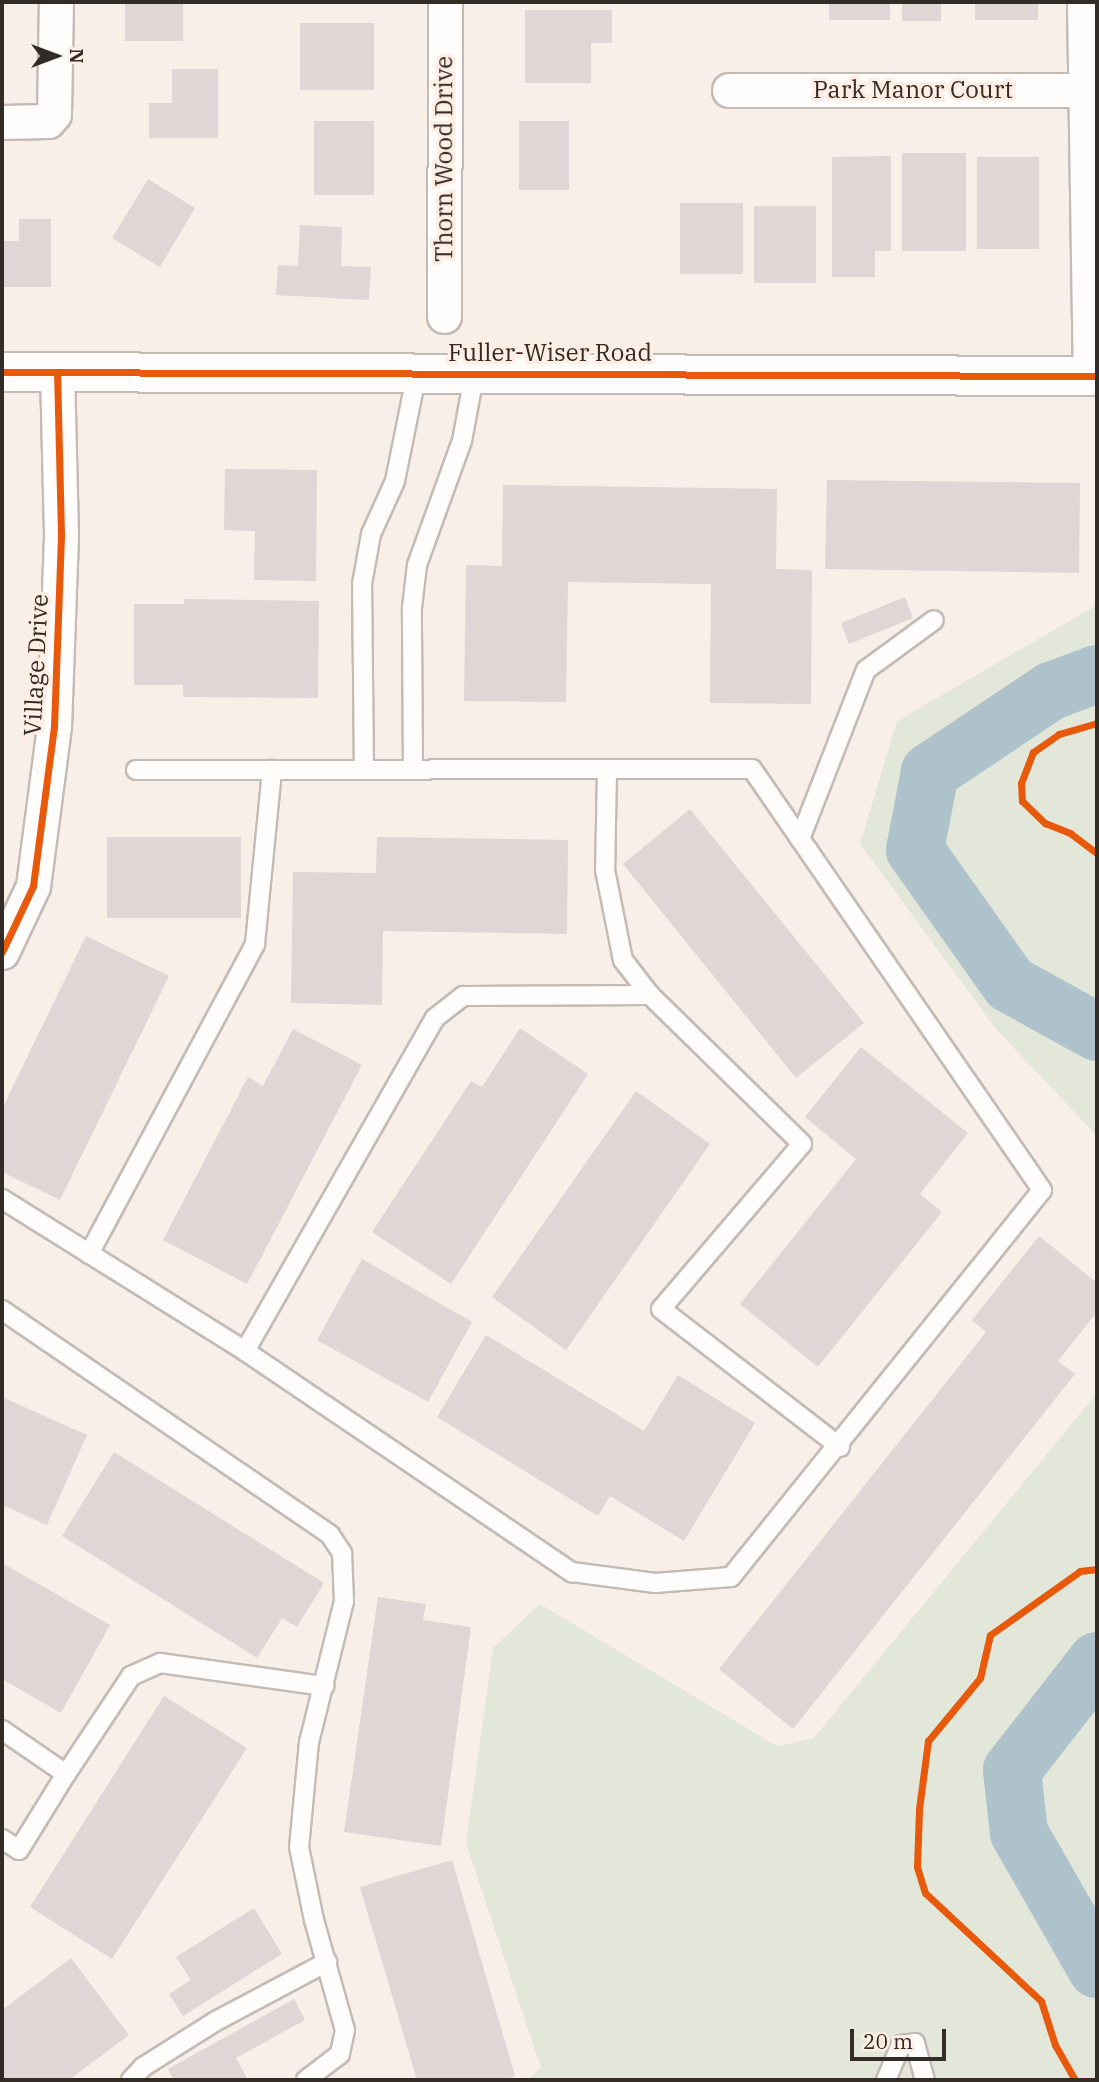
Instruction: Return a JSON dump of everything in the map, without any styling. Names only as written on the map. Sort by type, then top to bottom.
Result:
[{"type":"street","points":[[2,122],[48,121],[54,114],[56,2]]},
{"type":"street","name":"Thorn Wood Drive","points":[[444,316],[445,2]]},
{"type":"street","points":[[1084,2],[1091,90],[1093,376]]},
{"type":"street","name":"Park Manor Court","points":[[729,90],[1091,90]]},
{"type":"street","name":"Fuller-Wiser Road","points":[[2,372],[475,371],[1093,376]]},
{"type":"street","name":"Village Drive","points":[[2,951],[33,886],[54,727],[61,534],[57,372]]},
{"type":"lane","points":[[413,770],[412,608],[416,565],[462,441],[475,371]]},
{"type":"lane","points":[[364,770],[362,584],[371,534],[395,481],[416,372]]},
{"type":"lane","points":[[800,839],[866,670],[934,620]]},
{"type":"lane","points":[[607,769],[605,870],[623,960],[650,995],[802,1144],[661,1309],[840,1447]]},
{"type":"lane","points":[[2,1199],[246,1350],[572,1572],[655,1583],[731,1577],[840,1447],[1042,1190],[752,769],[136,770]]},
{"type":"lane","points":[[89,1254],[255,944],[272,770]]},
{"type":"lane","points":[[246,1350],[435,1018],[463,996],[650,995]]},
{"type":"lane","points":[[2,1310],[330,1535],[342,1553],[345,1575],[324,1686],[309,1742],[299,1847],[345,2030],[340,2054],[306,2080]]},
{"type":"lane","points":[[2,1839],[19,1850],[131,1676],[160,1663],[324,1686]]},
{"type":"lane","points":[[2,1730],[66,1774]]},
{"type":"lane","points":[[131,2080],[143,2067],[216,2021],[327,1962]]},
{"type":"lane","points":[[886,2080],[901,2045],[915,2043],[925,2080]]},
{"type":"shaded area","points":[[1097,605],[1097,1136],[996,1029],[860,844],[897,721]]},
{"type":"shaded area","points":[[1097,1393],[1097,2080],[527,2080],[541,2068],[466,1843],[493,1648],[540,1604],[777,1746],[813,1739]]},
{"type":"building","points":[[125,2],[183,2],[183,41],[125,41]]},
{"type":"building","points":[[829,2],[890,2],[890,20],[829,20]]},
{"type":"building","points":[[902,2],[941,2],[941,21],[902,21]]},
{"type":"building","points":[[975,2],[1038,2],[1038,20],[975,20]]},
{"type":"building","points":[[525,10],[612,10],[612,43],[591,43],[591,83],[525,83]]},
{"type":"building","points":[[300,23],[374,23],[374,90],[300,90]]},
{"type":"building","points":[[172,69],[218,69],[218,138],[149,138],[149,103],[172,103]]},
{"type":"building","points":[[314,121],[374,121],[374,195],[314,195]]},
{"type":"building","points":[[519,121],[569,121],[569,190],[519,190]]},
{"type":"building","points":[[902,153],[966,153],[966,251],[902,251]]},
{"type":"building","points":[[891,156],[891,251],[875,251],[875,277],[832,277],[832,157]]},
{"type":"building","points":[[977,157],[1039,157],[1039,249],[977,249]]},
{"type":"building","points":[[148,179],[195,208],[160,267],[112,238]]},
{"type":"building","points":[[680,203],[743,203],[743,274],[680,274]]},
{"type":"building","points":[[754,206],[816,206],[816,283],[754,283]]},
{"type":"building","points":[[19,219],[51,219],[51,287],[2,287],[2,241],[19,241]]},
{"type":"building","points":[[300,225],[342,227],[341,266],[371,267],[369,300],[276,295],[278,265],[298,266]]},
{"type":"building","points":[[225,469],[317,470],[316,581],[254,580],[255,531],[224,530]]},
{"type":"building","points":[[827,480],[1080,483],[1079,573],[825,569]]},
{"type":"building","points":[[503,485],[777,489],[776,569],[812,570],[811,704],[710,703],[711,584],[568,582],[566,702],[464,701],[466,565],[502,566]]},
{"type":"building","points":[[905,597],[913,618],[849,644],[841,623]]},
{"type":"building","points":[[184,599],[319,601],[318,698],[183,697],[183,685],[134,685],[134,604],[184,604]]},
{"type":"building","points":[[690,809],[864,1023],[796,1078],[623,864]]},
{"type":"building","points":[[107,837],[241,837],[241,918],[107,918]]},
{"type":"building","points":[[377,837],[568,840],[567,934],[383,931],[382,1005],[291,1003],[293,872],[376,873]]},
{"type":"building","points":[[86,936],[169,976],[60,1200],[2,1172],[2,1109]]},
{"type":"building","points":[[520,1028],[588,1074],[451,1284],[372,1232],[471,1081],[482,1087]]},
{"type":"building","points":[[293,1029],[362,1065],[247,1284],[163,1240],[248,1077],[263,1086]]},
{"type":"building","points":[[861,1047],[968,1133],[920,1194],[942,1212],[818,1367],[740,1304],[856,1159],[805,1117]]},
{"type":"building","points":[[636,1091],[710,1144],[566,1350],[492,1297]]},
{"type":"building","points":[[1039,1236],[1097,1283],[1097,1312],[1058,1361],[1075,1374],[793,1729],[719,1669],[986,1332],[972,1320]]},
{"type":"building","points":[[362,1259],[472,1322],[428,1402],[317,1340]]},
{"type":"building","points":[[486,1335],[644,1431],[678,1375],[755,1423],[684,1541],[610,1496],[598,1516],[437,1417]]},
{"type":"building","points":[[2,1397],[87,1435],[47,1525],[2,1505]]},
{"type":"building","points":[[114,1452],[324,1583],[297,1627],[282,1618],[257,1658],[62,1536]]},
{"type":"building","points":[[2,1563],[110,1625],[61,1713],[2,1679]]},
{"type":"building","points":[[378,1597],[426,1604],[423,1620],[471,1627],[441,1846],[344,1832]]},
{"type":"building","points":[[164,1696],[247,1748],[112,1959],[30,1907]]},
{"type":"building","points":[[452,1860],[515,2076],[503,2080],[417,2080],[360,1887]]},
{"type":"building","points":[[254,1908],[282,1954],[183,2016],[169,1994],[191,1980],[176,1957]]},
{"type":"building","points":[[71,1958],[129,2035],[69,2080],[2,2080],[2,2010]]},
{"type":"building","points":[[294,1999],[305,2020],[236,2058],[248,2080],[174,2080],[168,2069]]},
{"type":"waterway","points":[[1097,674],[1051,691],[930,772],[915,850],[1010,984],[1097,1032]]},
{"type":"waterway","points":[[1097,1661],[1012,1770],[1019,1833],[1097,1969]]},
{"type":"cycle path","points":[[2,372],[1097,376]]},
{"type":"cycle path","points":[[2,952],[33,886],[54,727],[61,534],[57,372]]},
{"type":"cycle path","points":[[1097,723],[1059,734],[1033,752],[1021,783],[1022,801],[1045,823],[1070,833],[1097,853]]},
{"type":"cycle path","points":[[1075,2080],[1055,2045],[1041,2001],[925,1893],[917,1867],[919,1809],[928,1741],[980,1678],[990,1635],[1080,1571],[1097,1569]]}]
